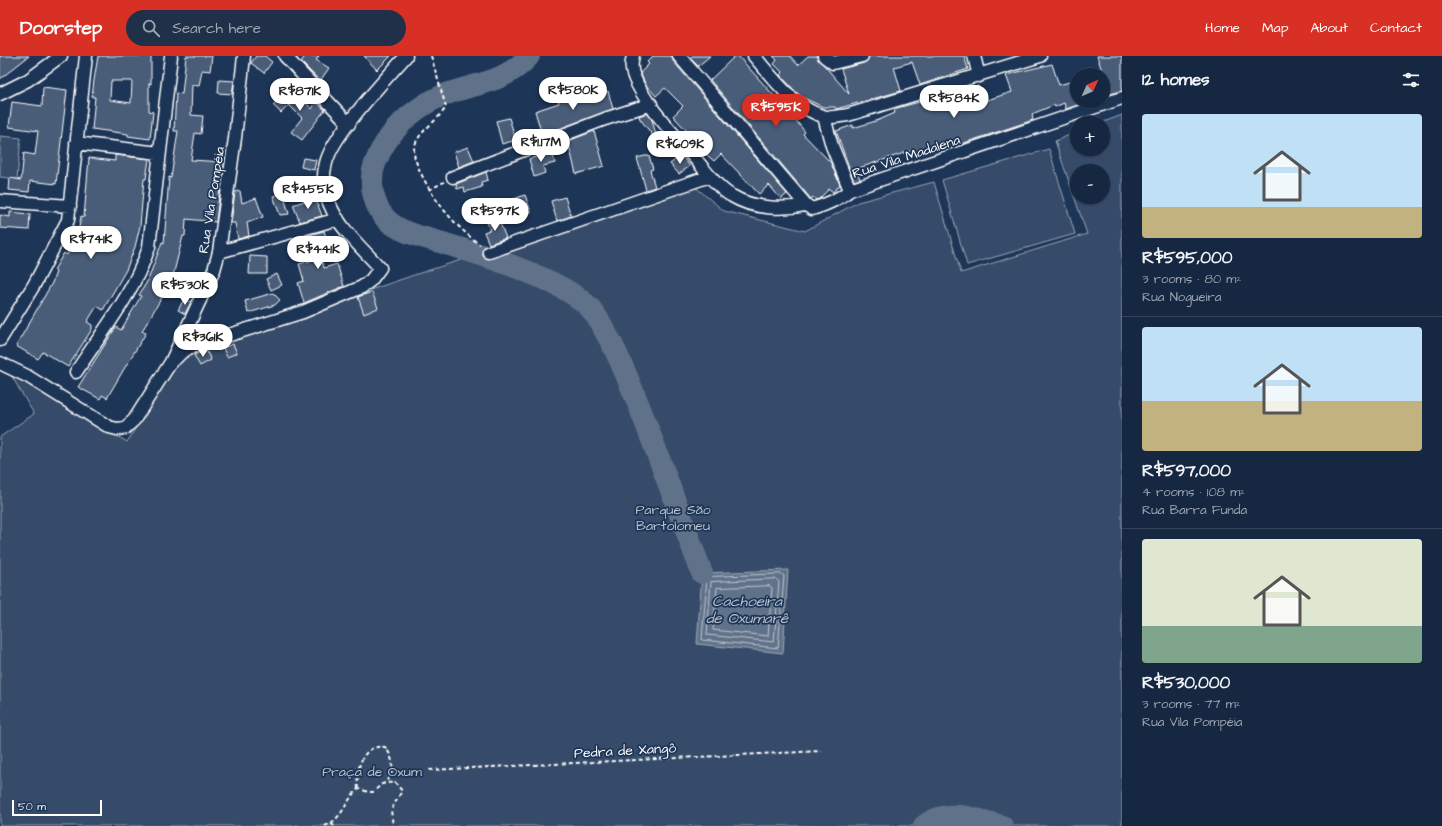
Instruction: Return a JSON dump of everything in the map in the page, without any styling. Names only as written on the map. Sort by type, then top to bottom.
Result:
[{"type":"street","points":[[0,94],[28,80],[61,56]]},
{"type":"street","points":[[0,340],[54,249],[65,227],[70,206],[86,56]]},
{"type":"street","points":[[76,372],[130,289],[145,260],[151,232],[171,56]]},
{"type":"street","name":"Rua Vila Pompéia","points":[[171,362],[214,270],[219,252],[235,138],[244,56]]},
{"type":"street","points":[[285,56],[349,124]]},
{"type":"street","name":"Rua Vila Madalena","points":[[633,56],[631,65],[633,76],[651,104],[710,176],[728,194],[744,201],[787,209],[806,205],[812,209],[826,205],[850,190],[1122,98]]},
{"type":"street","points":[[679,56],[806,205]]},
{"type":"street","points":[[754,56],[783,90],[805,108],[824,117],[848,115],[1040,56]]},
{"type":"street","points":[[824,56],[833,63],[862,56]]},
{"type":"street","points":[[974,56],[979,76]]},
{"type":"street","points":[[0,363],[27,376],[109,427],[117,429],[125,428],[134,420],[171,362],[182,352],[194,346],[303,312],[362,287],[371,280],[380,268],[338,220],[330,206],[325,191],[324,174],[331,149],[349,124],[403,57]]},
{"type":"street","points":[[453,177],[605,119],[651,104]]},
{"type":"street","points":[[824,117],[832,146],[850,190]]},
{"type":"street","points":[[76,143],[159,153]]},
{"type":"street","points":[[489,252],[710,176]]},
{"type":"street","points":[[0,200],[70,206]]},
{"type":"street","points":[[219,252],[338,220]]},
{"type":"path","points":[[431,56],[446,102],[446,107],[418,140],[414,151],[414,157],[429,190],[456,224],[489,252]]},
{"type":"path","points":[[429,190],[453,177]]},
{"type":"path","points":[[325,826],[342,814],[358,788],[357,776],[364,754],[378,746],[385,747],[389,751],[393,769],[391,776],[373,792],[358,788]]},
{"type":"path","name":"Pedra de Xangô","points":[[429,770],[821,751]]},
{"type":"path","points":[[382,784],[395,782],[402,792],[391,810],[393,826]]},
{"type":"path","points":[[331,823],[334,826]]},
{"type":"path","points":[[295,826],[301,826]]},
{"type":"green space","name":"Parque São Bartolomeu","points":[[1122,115],[1122,826],[0,826],[0,437],[34,414],[11,375],[30,383],[127,442],[175,365],[192,351],[417,274],[694,186],[724,211],[805,231],[858,202],[934,182],[961,273],[1087,234],[1077,204],[1110,204],[1110,164],[1070,164],[1070,185],[1055,141],[1070,135],[1070,156],[1110,156],[1110,120]]},
{"type":"green space","points":[[0,136],[21,138],[17,179],[0,177]]},
{"type":"green space","points":[[1049,149],[1075,234],[967,265],[942,180]]},
{"type":"water","name":"Cachoeira de Oxumarê","points":[[788,570],[783,653],[697,644],[702,573]]},
{"type":"building","points":[[0,56],[29,56],[0,79]]},
{"type":"building","points":[[98,56],[151,56],[149,111],[153,112],[150,139],[92,129],[95,97],[92,97]],"holes":[[[111,81],[132,81],[131,103],[110,100]]]},
{"type":"building","points":[[186,56],[212,56],[210,71],[202,70],[199,86],[192,85],[191,115],[203,116],[201,134],[195,133],[191,160],[223,162],[216,222],[186,219],[185,236],[183,236],[173,276],[170,275],[165,292],[142,331],[146,333],[107,398],[102,395],[100,399],[78,387],[116,327],[121,330],[141,296],[139,295],[148,280],[162,242],[164,243],[169,177],[171,178],[178,131],[174,131],[176,93],[182,94]]},
{"type":"building","points":[[256,56],[265,56],[272,62],[264,73],[251,63]]},
{"type":"building","points":[[305,56],[319,56],[316,60],[329,68],[320,81],[301,62]]},
{"type":"building","points":[[364,56],[391,56],[377,70]]},
{"type":"building","points":[[653,56],[672,56],[673,61],[787,194],[781,199],[769,185],[759,194],[721,154],[714,161],[708,156],[701,148],[702,147],[673,116],[683,106],[665,88],[656,96],[646,85],[640,73],[649,64],[647,62]]},
{"type":"building","points":[[692,56],[710,56],[698,66],[690,58]]},
{"type":"building","points":[[735,56],[738,56],[777,99],[779,97],[790,106],[787,109],[805,132],[803,134],[831,163],[840,185],[833,192],[829,189],[819,199],[816,200],[813,197],[811,199],[710,80]]},
{"type":"building","points":[[773,56],[790,56],[798,65],[808,56],[816,56],[849,94],[841,69],[864,63],[867,61],[869,56],[964,56],[968,69],[920,85],[912,62],[894,67],[901,91],[836,109],[835,107],[823,107],[798,94],[780,75],[783,73],[774,64],[777,60]]},
{"type":"building","points":[[1097,56],[1122,56],[1122,91],[1110,94],[1110,68],[1101,68]]},
{"type":"building","points":[[1052,64],[1059,85],[1070,82],[1070,108],[1066,109],[1064,103],[1055,107],[1054,105],[1032,114],[1033,120],[961,144],[960,140],[937,151],[934,146],[911,154],[910,151],[856,169],[860,179],[854,181],[836,131],[853,125],[853,128],[879,120],[895,113],[894,110],[897,108],[978,86],[984,101],[1012,92],[1006,75]]},
{"type":"building","points":[[219,80],[234,81],[232,94],[218,93]]},
{"type":"building","points":[[43,87],[67,90],[56,184],[30,181],[29,192],[9,190],[10,178],[21,180],[24,153],[35,155],[38,131],[9,127],[12,102],[42,106]]},
{"type":"building","points":[[290,88],[312,109],[316,102],[325,110],[302,140],[291,132],[302,118],[289,105],[281,113],[273,105]]},
{"type":"building","points":[[608,91],[613,109],[542,135],[535,111],[559,103],[558,100],[586,92],[587,97]]},
{"type":"building","points":[[647,113],[652,120],[658,142],[640,119],[639,116]]},
{"type":"building","points":[[509,118],[516,140],[502,144],[496,121]]},
{"type":"building","points":[[594,131],[604,166],[576,174],[568,141]]},
{"type":"building","points":[[468,147],[474,161],[459,167],[454,152]]},
{"type":"building","points":[[552,152],[555,163],[543,166],[545,173],[534,177],[529,159]]},
{"type":"building","points":[[115,155],[149,159],[146,179],[144,179],[140,226],[135,247],[126,270],[103,310],[97,306],[87,322],[92,325],[92,329],[68,367],[43,352],[38,359],[16,346],[52,283],[56,272],[54,270],[64,253],[67,255],[79,227],[81,216],[84,217],[89,158],[115,161]]},
{"type":"building","points":[[681,155],[690,166],[679,174],[670,164]]},
{"type":"building","points":[[649,156],[653,169],[650,170],[655,187],[646,190],[637,158]]},
{"type":"building","points":[[303,158],[316,160],[314,170],[301,167]]},
{"type":"building","points":[[486,172],[488,180],[481,182],[482,187],[465,192],[464,187],[457,189],[456,184]]},
{"type":"building","points":[[240,191],[242,203],[256,198],[263,217],[247,223],[249,236],[238,239],[235,223],[231,223],[235,192]]},
{"type":"building","points":[[283,193],[289,214],[280,215],[273,196]]},
{"type":"building","points":[[525,195],[531,212],[520,216],[514,199]]},
{"type":"building","points":[[315,197],[322,216],[300,222],[293,205]]},
{"type":"building","points":[[565,197],[571,216],[557,221],[551,201]]},
{"type":"building","points":[[10,212],[30,214],[29,230],[0,228],[0,215],[10,217]]},
{"type":"building","points":[[498,218],[506,238],[489,244],[484,232],[490,230],[487,222]]},
{"type":"building","points":[[324,231],[329,246],[318,250],[324,268],[337,264],[344,286],[304,303],[298,283],[304,281],[299,264],[310,261],[302,237]]},
{"type":"building","points":[[250,256],[267,257],[267,274],[249,274]]},
{"type":"building","points":[[277,274],[282,285],[271,290],[266,279]]},
{"type":"building","points":[[372,292],[378,308],[364,314],[358,297]]},
{"type":"building","points":[[273,293],[280,300],[275,305],[248,313],[245,301]]},
{"type":"building","points":[[184,299],[191,302],[185,314],[178,310]]},
{"type":"building","points":[[233,344],[237,353],[227,357],[223,348]]},
{"type":"building","points":[[206,350],[211,360],[200,366],[194,355]]},
{"type":"waterway","points":[[529,56],[509,73],[487,82],[439,97],[419,108],[410,115],[387,141],[376,161],[372,176],[372,184],[377,206],[386,219],[407,232],[499,261],[540,277],[574,295],[591,309],[600,321],[621,362],[702,573]]},
{"type":"waterway","points":[[924,826],[933,820],[952,816],[962,816],[1002,826]]},
{"type":"park label","name":"Praça de Oxum","points":[[372,771]]}]
